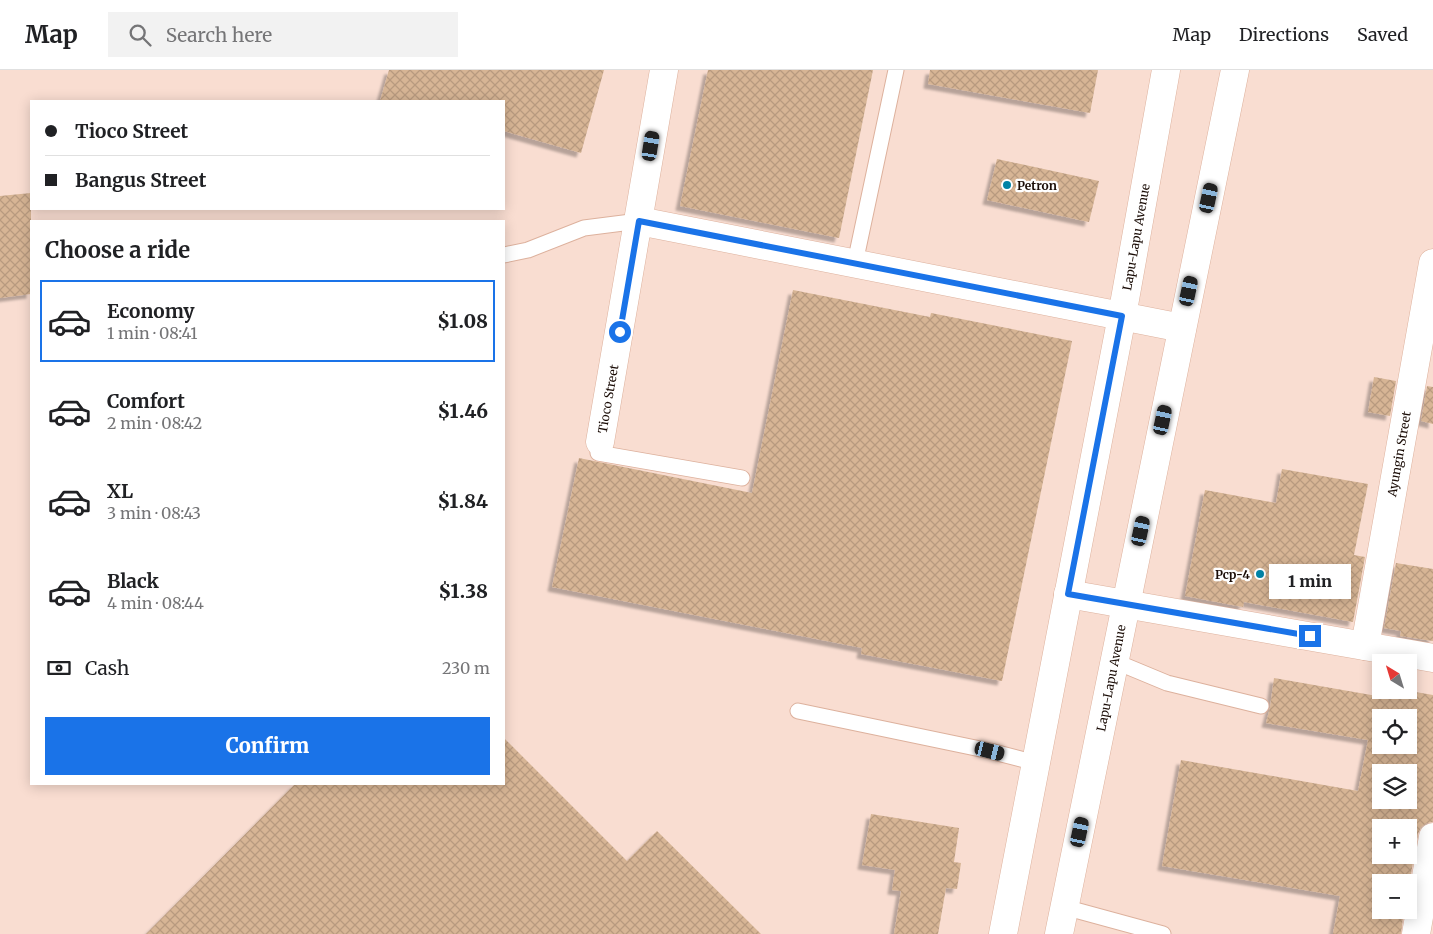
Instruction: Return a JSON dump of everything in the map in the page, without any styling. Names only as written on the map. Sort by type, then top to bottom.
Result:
[{"type":"street","name":"Tioco Street","points":[[600,442],[664,70]]},
{"type":"street","name":"Lapu-Lapu Avenue","points":[[1003,934],[1122,316],[1166,70]]},
{"type":"street","name":"Lapu-Lapu Avenue","points":[[1059,934],[1235,70]]},
{"type":"street","points":[[639,221],[1182,328]]},
{"type":"street","name":"Ayungin Street","points":[[1365,646],[1433,263]]},
{"type":"street","points":[[1068,594],[1433,658]]},
{"type":"street","points":[[1416,934],[1427,907],[1433,837]]},
{"type":"lane","points":[[855,263],[896,70]]},
{"type":"lane","points":[[505,255],[528,250],[584,228],[639,221]]},
{"type":"lane","points":[[600,442],[598,453],[742,478]]},
{"type":"lane","points":[[1114,661],[1167,683],[1261,706]]},
{"type":"lane","points":[[798,710],[1036,762]]},
{"type":"lane","points":[[1064,907],[1163,934]]},
{"type":"building","points":[[389,70],[604,70],[581,153],[505,131],[505,100],[380,100]]},
{"type":"building","points":[[708,70],[873,70],[839,238],[680,206]]},
{"type":"building","points":[[930,70],[1098,70],[1090,113],[928,84]]},
{"type":"building","points":[[997,159],[1099,181],[1089,222],[987,200]]},
{"type":"building","points":[[30,193],[30,294],[0,298],[0,196]]},
{"type":"building","points":[[793,290],[930,317],[931,313],[1072,341],[1002,681],[861,654],[862,648],[552,587],[579,458],[752,493]]},
{"type":"building","points":[[1374,377],[1396,381],[1390,416],[1368,412]]},
{"type":"building","points":[[1427,386],[1433,387],[1433,424],[1421,421]]},
{"type":"building","points":[[1282,469],[1368,484],[1354,555],[1365,557],[1353,622],[1244,602],[1243,607],[1185,596],[1205,490],[1276,503]]},
{"type":"building","points":[[1396,563],[1433,569],[1433,641],[1400,636],[1401,631],[1384,628]]},
{"type":"building","points":[[1274,678],[1372,695],[1372,699],[1418,699],[1418,692],[1433,695],[1433,822],[1421,827],[1417,840],[1417,819],[1372,819],[1372,864],[1413,864],[1411,874],[1372,874],[1372,919],[1403,919],[1401,934],[1333,934],[1340,896],[1162,866],[1181,760],[1358,791],[1368,740],[1266,723]]},
{"type":"building","points":[[505,739],[627,861],[657,831],[761,934],[146,934],[294,785],[505,785]]},
{"type":"building","points":[[871,814],[959,828],[954,862],[961,863],[957,889],[946,888],[938,934],[894,934],[901,891],[892,890],[895,870],[862,865]]},
{"type":"place","name":"Petron","points":[[1007,185]]},
{"type":"place","name":"Pcp-4","points":[[1260,574]]},
{"type":"route","points":[[620,332],[639,221],[1122,316],[1068,594],[1310,636]]}]
